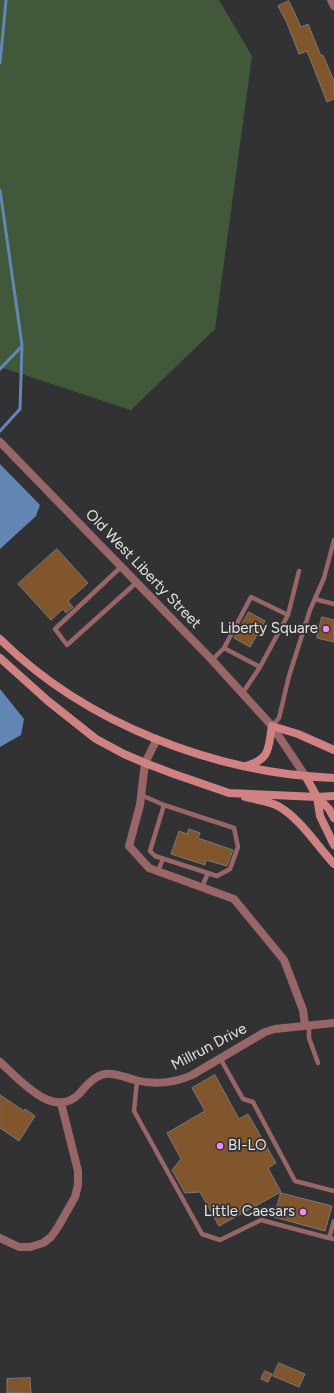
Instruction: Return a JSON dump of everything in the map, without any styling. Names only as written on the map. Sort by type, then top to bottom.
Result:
[{"type":"main road","points":[[0,639],[21,658],[55,684],[105,715],[157,739],[178,747],[265,771],[334,778]]},
{"type":"main road","points":[[0,658],[38,693],[91,736],[124,754],[174,774],[229,793],[278,806],[301,825],[334,864]]},
{"type":"main road","points":[[243,766],[258,762],[264,757],[269,747],[272,726],[298,734],[334,750]]},
{"type":"main road","name":"Old West Liberty Street","points":[[306,776],[317,797]]},
{"type":"main road","points":[[229,793],[317,797],[334,796]]},
{"type":"main road","points":[[317,797],[329,809],[334,818]]},
{"type":"main road","points":[[317,797],[320,816],[334,845]]},
{"type":"street","points":[[331,0],[334,6]]},
{"type":"street","name":"Old West Liberty Street","points":[[0,442],[212,660],[272,726],[306,776]]},
{"type":"street","points":[[157,739],[145,763],[141,795],[129,846],[149,868],[234,899],[284,960],[303,1010],[307,1025]]},
{"type":"street","name":"Millrun Drive","points":[[61,1103],[69,1101],[90,1082],[105,1074],[113,1074],[137,1081],[171,1082],[181,1080],[264,1032],[275,1029],[334,1023]]},
{"type":"street","points":[[0,1062],[33,1092],[53,1102],[61,1103],[78,1171],[76,1197],[51,1237],[43,1243],[30,1248],[19,1247],[0,1238]]},
{"type":"lane","points":[[272,726],[279,718],[291,669],[310,610],[324,578],[334,540]]},
{"type":"lane","points":[[122,566],[54,630],[67,645],[137,582]]},
{"type":"lane","points":[[242,694],[260,668],[288,615],[299,570]]},
{"type":"lane","points":[[212,660],[224,648],[251,597],[288,615]]},
{"type":"lane","points":[[315,599],[334,604]]},
{"type":"lane","points":[[224,648],[260,668]]},
{"type":"lane","points":[[141,795],[164,805],[234,828],[238,847],[230,869],[217,876],[155,856],[150,851],[164,805]]},
{"type":"lane","points":[[158,871],[163,859]]},
{"type":"lane","points":[[202,887],[208,873]]},
{"type":"lane","points":[[307,1025],[309,1038],[318,1063]]},
{"type":"lane","points":[[220,1058],[243,1099],[253,1102],[295,1181],[334,1191]]},
{"type":"lane","points":[[137,1081],[134,1111],[202,1234],[220,1240],[261,1220],[332,1239],[334,1221]]},
{"type":"green space","points":[[0,0],[219,0],[252,56],[215,329],[131,410],[0,367]]},
{"type":"water","points":[[0,464],[40,505],[36,516],[0,549]]},
{"type":"water","points":[[0,689],[24,719],[21,735],[0,747]]},
{"type":"building","points":[[289,1],[301,27],[308,24],[321,56],[323,55],[334,81],[334,99],[327,102],[307,51],[299,54],[287,23],[278,6]]},
{"type":"building","points":[[57,549],[88,583],[68,601],[73,607],[66,613],[63,609],[51,620],[18,584]]},
{"type":"building","points":[[249,612],[265,621],[250,647],[234,638]]},
{"type":"building","name":"Liberty Square","points":[[322,617],[334,620],[334,642],[317,638]]},
{"type":"building","points":[[189,829],[200,833],[198,838],[233,850],[227,866],[206,860],[205,865],[171,854],[179,831],[187,834]]},
{"type":"building","name":"BI-LO","points":[[215,1075],[239,1119],[248,1114],[276,1163],[268,1168],[281,1192],[219,1226],[200,1192],[185,1193],[172,1170],[181,1159],[167,1133],[205,1111],[192,1088]]},
{"type":"building","points":[[0,1095],[24,1111],[25,1109],[35,1116],[19,1141],[0,1128]]},
{"type":"building","points":[[281,1193],[332,1206],[325,1231],[274,1217]]},
{"type":"building","points":[[279,1363],[305,1374],[299,1387],[273,1376]]},
{"type":"building","points":[[265,1371],[272,1374],[268,1382],[261,1379]]},
{"type":"building","points":[[30,1378],[31,1393],[7,1393],[7,1379]]},
{"type":"waterway","points":[[0,63],[6,0]]},
{"type":"waterway","points":[[0,190],[22,345],[20,409],[0,431]]},
{"type":"waterway","points":[[0,369],[22,346]]},
{"type":"place","name":"Liberty Square","points":[[326,629]]},
{"type":"place","name":"BI-LO","points":[[220,1146]]},
{"type":"place","name":"Little Caesars","points":[[303,1212]]}]
